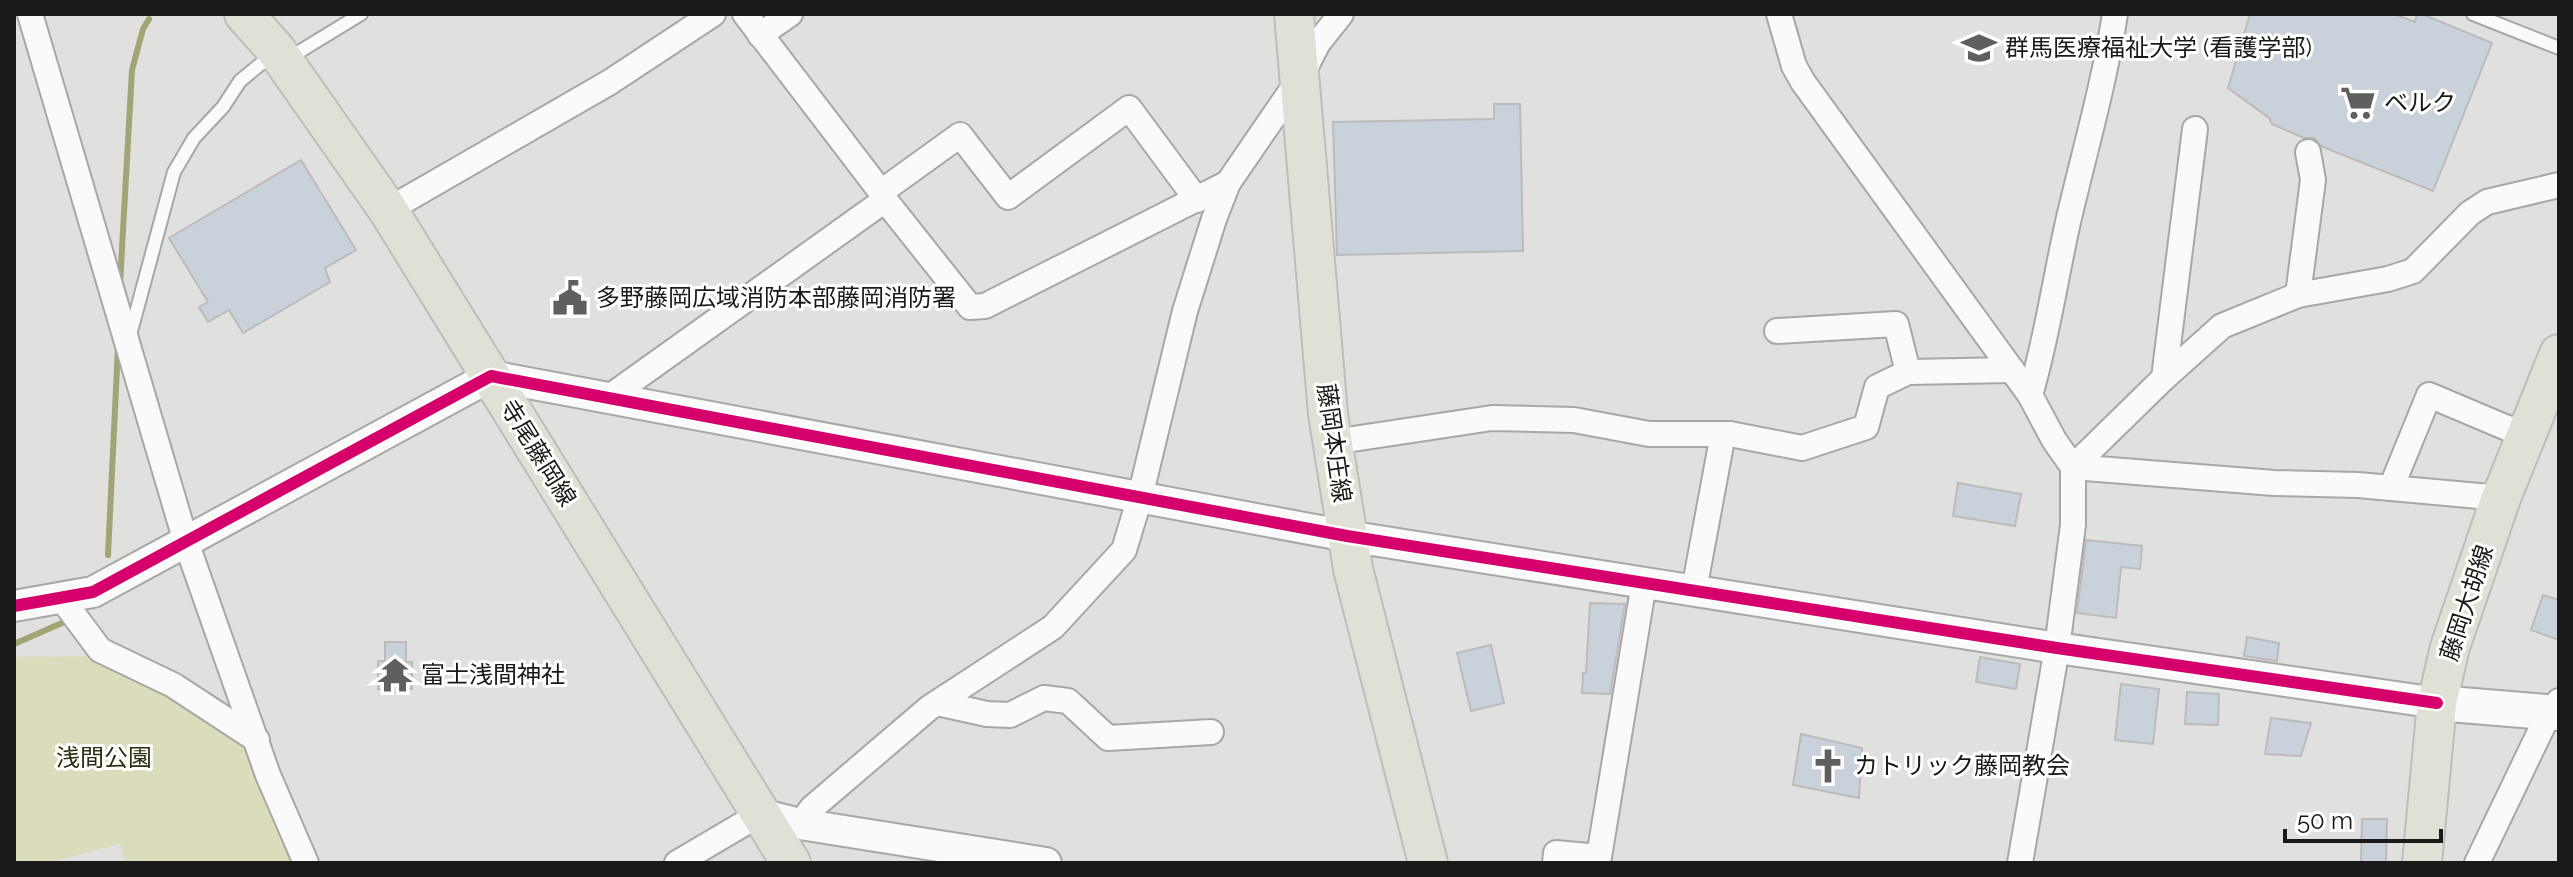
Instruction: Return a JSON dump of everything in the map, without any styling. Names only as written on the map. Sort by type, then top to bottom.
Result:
[{"type":"main road","name":"寺尾藤岡線","points":[[244,14],[280,56],[388,210],[791,863]]},
{"type":"main road","name":"藤岡本庄線","points":[[1294,14],[1328,414],[1347,536],[1428,863]]},
{"type":"main road","name":"藤岡大胡線","points":[[2422,863],[2437,703],[2450,647],[2501,498],[2559,354]]},
{"type":"main road","points":[[2437,703],[2556,709]]},
{"type":"street","points":[[30,14],[186,542],[268,775],[306,863]]},
{"type":"street","points":[[388,210],[610,82],[713,14]]},
{"type":"street","points":[[745,14],[970,307],[985,306],[1228,183]]},
{"type":"street","points":[[760,35],[790,14]]},
{"type":"street","points":[[800,824],[812,808],[937,703],[1053,627],[1124,550],[1185,311],[1228,183],[1300,78],[1318,43],[1341,14]]},
{"type":"street","points":[[1779,14],[1794,66],[1803,82],[2030,395],[2054,440],[2073,467],[2073,525],[2057,648],[2020,863]]},
{"type":"street","points":[[2030,395],[2040,362],[2067,224],[2106,70],[2115,14]]},
{"type":"street","points":[[608,398],[883,196],[960,135],[1008,197],[1129,108],[1197,200]]},
{"type":"street","points":[[2164,378],[2195,129]]},
{"type":"street","points":[[2298,295],[2313,180],[2308,152]]},
{"type":"street","points":[[2073,467],[2222,326],[2298,295],[2388,279],[2413,271],[2470,213],[2487,202],[2559,185]]},
{"type":"street","points":[[1777,331],[1896,324],[1908,372]]},
{"type":"street","points":[[1333,442],[1492,418],[1574,420],[1649,434],[1723,434],[1802,448],[1866,427],[1877,387],[1908,372],[2012,370]]},
{"type":"street","points":[[14,606],[93,592],[491,376],[1347,536],[2057,648],[2437,703]]},
{"type":"street","points":[[2391,488],[2429,395],[2526,436]]},
{"type":"street","points":[[1694,590],[1723,434]]},
{"type":"street","points":[[2073,467],[2501,498]]},
{"type":"street","points":[[1555,863],[1556,853],[1599,857],[1644,583]]},
{"type":"street","points":[[62,599],[100,650],[173,685],[257,740]]},
{"type":"street","points":[[937,703],[987,714],[1010,715],[1044,698],[1068,701],[1108,738],[1211,732]]},
{"type":"street","points":[[2477,863],[2556,709]]},
{"type":"street","points":[[677,863],[760,814],[800,824],[1046,863]]},
{"type":"lane","points":[[126,336],[174,172],[194,138],[223,107],[240,81],[280,56],[361,14]]},
{"type":"lane","points":[[2473,14],[2559,48]]},
{"type":"green space","name":"浅間公園","points":[[99,656],[174,695],[250,746],[297,863],[126,863],[120,844],[46,863],[14,863],[14,657]]},
{"type":"building","name":"ベルク","points":[[2250,14],[2394,14],[2415,22],[2417,14],[2422,14],[2492,43],[2433,191],[2321,146],[2314,138],[2304,138],[2272,124],[2269,118],[2228,88]]},
{"type":"building","points":[[1494,104],[1520,104],[1523,251],[1337,255],[1333,122],[1494,119]]},
{"type":"building","points":[[301,160],[356,250],[325,268],[330,282],[243,333],[229,310],[208,322],[199,307],[208,302],[169,238]]},
{"type":"building","points":[[1958,483],[2021,494],[2015,526],[1953,516]]},
{"type":"building","points":[[2086,540],[2142,546],[2140,569],[2121,567],[2116,618],[2077,613]]},
{"type":"building","points":[[2543,595],[2559,600],[2559,640],[2531,630]]},
{"type":"building","points":[[1590,603],[1625,604],[1610,694],[1582,693]]},
{"type":"building","points":[[2247,637],[2279,643],[2277,661],[2244,656]]},
{"type":"building","name":"富士浅間神社","points":[[385,642],[406,642],[406,662],[412,662],[412,689],[405,689],[405,693],[383,693],[383,689],[378,689],[378,661],[385,661]]},
{"type":"building","points":[[1491,645],[1504,703],[1471,711],[1457,653]]},
{"type":"building","points":[[1980,657],[2020,664],[2016,689],[1976,682]]},
{"type":"building","points":[[2121,684],[2159,689],[2153,744],[2115,740]]},
{"type":"building","points":[[2187,692],[2219,694],[2218,725],[2185,724]]},
{"type":"building","points":[[2271,718],[2311,723],[2301,756],[2265,754]]},
{"type":"building","name":"カトリック藤岡教会","points":[[1801,734],[1862,748],[1859,798],[1793,785]]},
{"type":"building","points":[[2362,819],[2387,819],[2386,862],[2361,862]]},
{"type":"waterway","points":[[120,284],[132,70],[143,29],[149,19]]},
{"type":"waterway","points":[[108,555],[118,347]]},
{"type":"waterway","points":[[14,644],[62,623]]},
{"type":"cycle path","points":[[14,606],[93,592],[491,376],[1347,536],[2057,648],[2437,703]]},
{"type":"place","name":"群馬医療福祉大学 (看護学部)","points":[[1979,48]]},
{"type":"place","name":"ベルク","points":[[2358,103]]},
{"type":"place","name":"多野藤岡広域消防本部藤岡消防署","points":[[570,298]]},
{"type":"place","name":"富士浅間神社","points":[[395,675]]},
{"type":"place","name":"カトリック藤岡教会","points":[[1828,766]]}]
